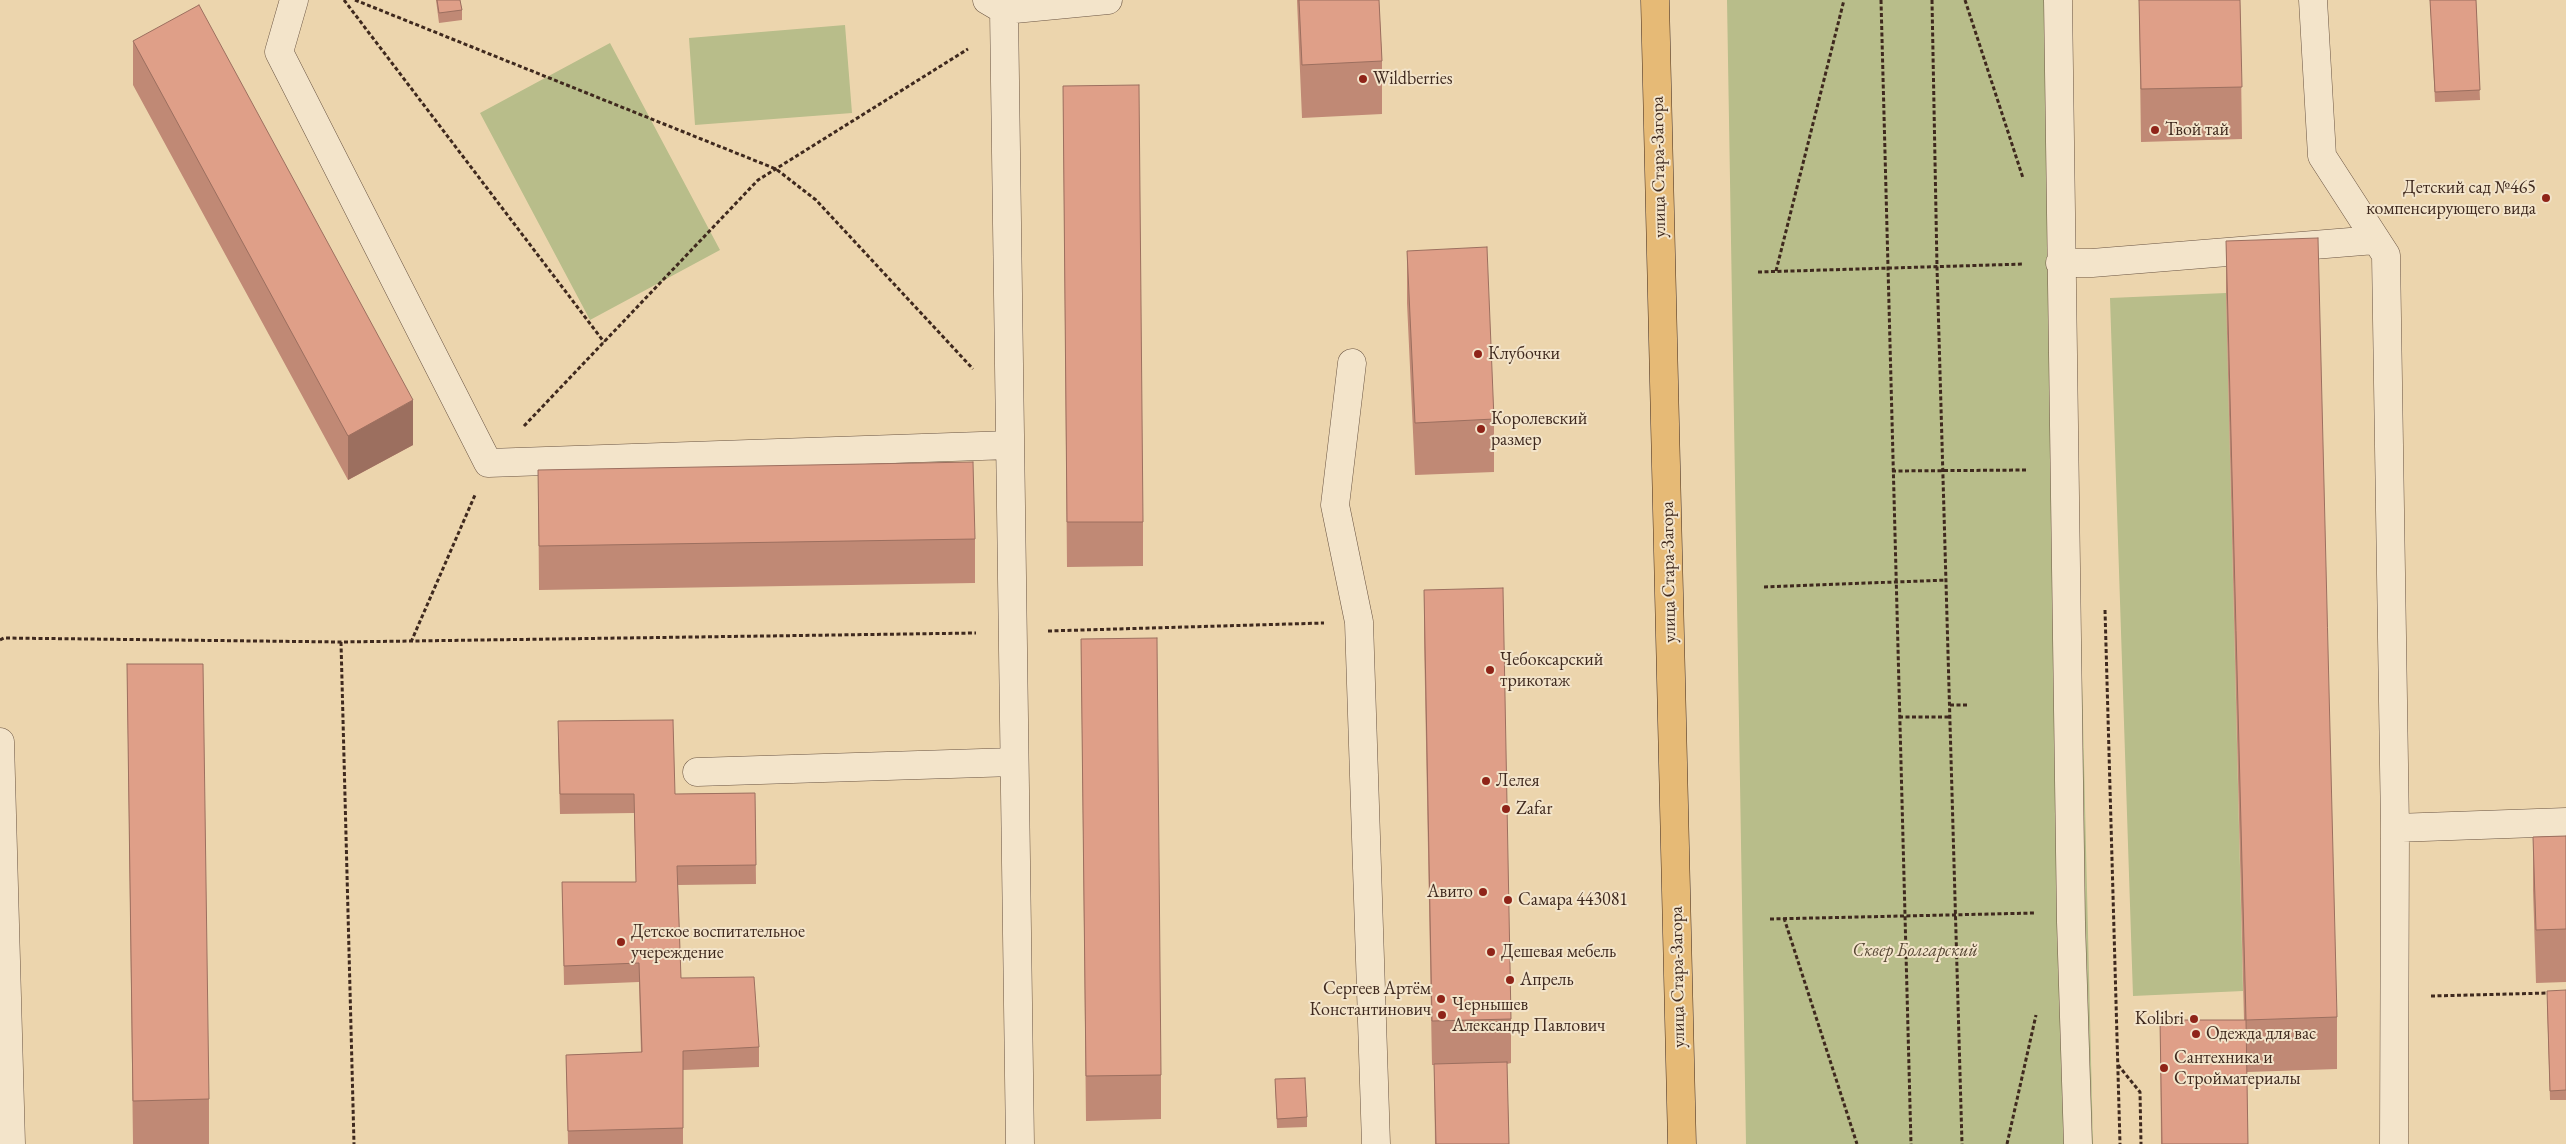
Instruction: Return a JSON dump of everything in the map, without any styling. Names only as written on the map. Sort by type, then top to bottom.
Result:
[{"type":"main road","name":"улица Стара-Загора","points":[[1656,0],[1682,1144]]},
{"type":"lane","points":[[294,0],[279,52],[488,463],[1010,446]]},
{"type":"lane","points":[[1020,1144],[1010,408],[999,12],[1108,0]]},
{"type":"lane","points":[[2058,0],[2060,264],[2071,912],[2078,1144]]},
{"type":"lane","points":[[2313,0],[2322,156],[2386,256],[2395,828],[2394,1144]]},
{"type":"lane","points":[[2060,264],[2375,240]]},
{"type":"lane","points":[[1352,363],[1335,505],[1359,621],[1376,1144]]},
{"type":"lane","points":[[0,742],[11,1144]]},
{"type":"lane","points":[[697,772],[1014,762]]},
{"type":"lane","points":[[2395,828],[2566,822]]},
{"type":"path","points":[[344,0],[604,342]]},
{"type":"path","points":[[355,0],[776,169],[816,200],[1010,408]]},
{"type":"path","points":[[1776,271],[1844,0]]},
{"type":"path","points":[[1880,0],[1911,1144]]},
{"type":"path","points":[[1932,0],[1937,267],[1962,1144]]},
{"type":"path","points":[[1965,0],[2024,181]]},
{"type":"path","points":[[411,642],[488,463],[758,180],[999,12]]},
{"type":"path","points":[[1758,272],[2060,264]]},
{"type":"path","points":[[1892,471],[2064,470]]},
{"type":"path","points":[[1764,587],[1946,580]]},
{"type":"path","points":[[0,640],[4,638],[411,642],[1013,632],[1359,621]]},
{"type":"path","points":[[341,642],[354,1144]]},
{"type":"path","points":[[1950,705],[1969,705]]},
{"type":"path","points":[[1899,718],[1950,717]]},
{"type":"path","points":[[1770,918],[2040,913]]},
{"type":"path","points":[[1784,918],[1857,1144]]},
{"type":"path","points":[[2395,997],[2556,993]]},
{"type":"path","points":[[2007,1144],[2038,1009]]},
{"type":"path","points":[[2118,1065],[2140,1092],[2141,1144]]},
{"type":"green space","name":"Сквер Болгарский","points":[[1727,0],[2066,0],[2093,1144],[1746,1144]]},
{"type":"green space","points":[[845,25],[852,113],[695,125],[689,38]]},
{"type":"green space","points":[[610,43],[720,250],[590,320],[480,113]]},
{"type":"green space","points":[[2226,293],[2243,991],[2133,996],[2110,298]]},
{"type":"building","points":[[437,0],[460,0],[462,10],[439,13]]},
{"type":"building","points":[[1299,0],[1379,0],[1382,61],[1302,65]]},
{"type":"building","points":[[2139,0],[2240,0],[2242,87],[2141,89]]},
{"type":"building","points":[[2430,0],[2476,0],[2480,90],[2435,92]]},
{"type":"building","points":[[199,5],[413,400],[348,436],[133,41]]},
{"type":"building","points":[[1139,85],[1143,522],[1067,522],[1063,86]]},
{"type":"building","points":[[2318,238],[2337,1017],[2246,1020],[2226,241]]},
{"type":"building","points":[[1487,247],[1494,419],[1415,423],[1407,251]]},
{"type":"building","points":[[973,462],[975,539],[539,546],[538,470]]},
{"type":"building","points":[[1503,588],[1511,1019],[1432,1021],[1424,590]]},
{"type":"building","points":[[1157,638],[1161,1075],[1086,1076],[1081,639]]},
{"type":"building","points":[[127,664],[203,664],[209,1099],[133,1101]]},
{"type":"building","name":"Детское воспитательное учереждение","points":[[673,720],[675,794],[755,793],[756,865],[677,866],[681,978],[754,977],[759,1047],[683,1051],[683,1128],[568,1131],[566,1055],[642,1052],[639,963],[564,966],[562,882],[636,882],[634,794],[560,794],[558,721]]},
{"type":"building","points":[[2566,836],[2566,929],[2536,930],[2533,837]]},
{"type":"building","points":[[2566,990],[2566,1090],[2550,1091],[2547,991]]},
{"type":"building","points":[[2160,1020],[2246,1020],[2248,1144],[2162,1144]]},
{"type":"building","points":[[1507,1062],[1509,1144],[1436,1144],[1434,1064]]},
{"type":"building","points":[[1305,1078],[1307,1117],[1277,1119],[1275,1079]]},
{"type":"place","name":"Wildberries","points":[[1363,79]]},
{"type":"place","name":"Твой тай","points":[[2155,130]]},
{"type":"place","name":"Детский сад №465 компенсирующего вида","points":[[2546,198]]},
{"type":"place","name":"Клубочки","points":[[1478,354]]},
{"type":"place","name":"Королевский размер","points":[[1481,429]]},
{"type":"place","name":"Чебоксарский трикотаж","points":[[1490,670]]},
{"type":"place","name":"Лелея","points":[[1486,781]]},
{"type":"place","name":"Zafar","points":[[1506,809]]},
{"type":"place","name":"Авито","points":[[1483,892]]},
{"type":"place","name":"Самара 443081","points":[[1508,900]]},
{"type":"place","name":"Детское воспитательное учереждение","points":[[621,942]]},
{"type":"place","name":"Дешевая мебель","points":[[1491,952]]},
{"type":"place","name":"Апрель","points":[[1510,980]]},
{"type":"place","name":"Сергеев Артём Константинович","points":[[1441,999]]},
{"type":"place","name":"Чернышев Александр Павлович","points":[[1442,1015]]},
{"type":"place","name":"Kolibri","points":[[2194,1019]]},
{"type":"place","name":"Одежда для вас","points":[[2196,1034]]},
{"type":"place","name":"Сантехника и Стройматериалы","points":[[2164,1068]]}]
